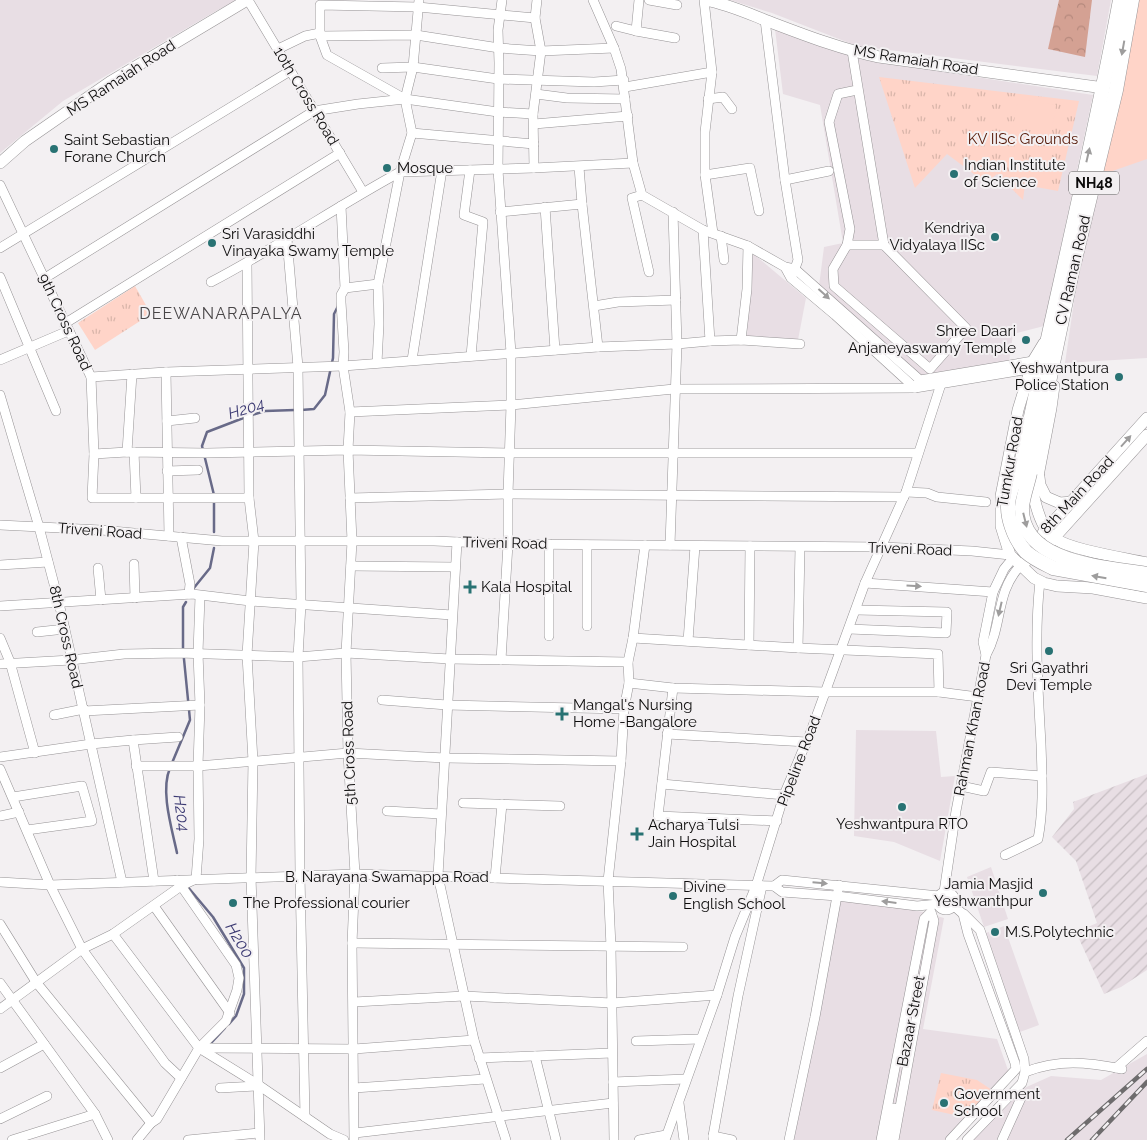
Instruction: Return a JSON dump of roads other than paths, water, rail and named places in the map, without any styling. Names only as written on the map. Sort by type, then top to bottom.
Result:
[{"type":"highway","name":"CV Raman Road","points":[[1047,339],[1104,88],[1120,0]]},
{"type":"highway","name":"CV Raman Road","points":[[1030,472],[1052,364],[1116,90],[1132,0]]},
{"type":"highway","name":"NH48","points":[[1047,339],[1030,472],[1022,507],[1030,534],[1038,544],[1066,559],[1147,574]]},
{"type":"highway","name":"NH48","points":[[1030,472],[1008,499],[1008,512],[1015,533],[1026,552],[1038,561],[1053,568],[1147,585]]},
{"type":"main road","name":"MS Ramaiah Road","points":[[0,163],[25,141],[110,82],[248,0]]},
{"type":"main road","name":"MS Ramaiah Road","points":[[705,0],[726,4],[852,51],[879,57],[1104,88]]},
{"type":"main road","name":"Tumkur Road","points":[[1015,560],[1000,524],[1001,496],[1018,410],[1032,365],[1047,339]]},
{"type":"main road","name":"8th Main Road","points":[[1051,534],[1072,502],[1147,418]]},
{"type":"main road","name":"8th Main Road","points":[[1015,560],[1051,534],[1147,435]]},
{"type":"main road","name":"Tumkur Road","points":[[1030,472],[1035,489],[1036,509],[1051,534]]},
{"type":"main road","points":[[1030,472],[1046,497],[1060,503],[1072,502]]},
{"type":"main road","points":[[1004,484],[1035,489]]},
{"type":"main road","points":[[1051,534],[1073,546],[1147,563]]},
{"type":"main road","points":[[1015,560],[1040,580],[1057,586],[1093,588],[1147,598]]},
{"type":"street","name":"10th Cross Road","points":[[248,0],[363,192]]},
{"type":"street","points":[[501,660],[508,544],[511,405],[511,353],[498,170],[498,30],[502,0]]},
{"type":"street","points":[[534,168],[533,114],[541,51],[535,18],[536,0]]},
{"type":"street","points":[[593,0],[614,48],[624,83],[633,163],[642,195]]},
{"type":"street","points":[[636,31],[640,0]]},
{"type":"street","points":[[648,0],[678,5]]},
{"type":"street","points":[[705,0],[712,72],[705,132],[706,176],[717,235],[724,260]]},
{"type":"street","points":[[378,363],[378,284],[400,172],[412,133],[405,100],[413,67],[419,4]]},
{"type":"street","points":[[405,100],[327,55],[320,35],[320,5],[419,4],[535,18]]},
{"type":"street","points":[[765,20],[785,180],[798,260],[790,278]]},
{"type":"street","points":[[616,26],[675,38]]},
{"type":"street","points":[[278,49],[305,36],[320,35],[416,35],[499,48],[541,51],[614,48]]},
{"type":"street","points":[[852,51],[884,245],[966,328],[930,369],[834,286],[833,269],[848,245],[850,229],[829,122],[838,94],[858,90]]},
{"type":"street","points":[[382,68],[413,67],[498,79],[624,83],[712,72]]},
{"type":"street","points":[[0,248],[290,71]]},
{"type":"street","points":[[536,94],[567,98],[625,99]]},
{"type":"street","points":[[708,99],[723,97],[732,109]]},
{"type":"street","points":[[45,278],[314,111],[358,104],[405,100],[498,112],[533,114]]},
{"type":"street","points":[[534,124],[628,116]]},
{"type":"street","points":[[412,133],[534,144]]},
{"type":"street","points":[[0,360],[30,348],[66,328],[340,153]]},
{"type":"street","points":[[211,282],[400,172],[498,170],[633,163]]},
{"type":"street","points":[[579,166],[598,347]]},
{"type":"street","points":[[706,176],[750,168],[759,211]]},
{"type":"street","points":[[412,360],[442,170]]},
{"type":"street","points":[[470,170],[464,216],[483,222],[471,356]]},
{"type":"street","points":[[785,180],[829,171]]},
{"type":"street","name":"9th Cross Road","points":[[0,185],[91,378],[94,454],[92,498],[136,498]]},
{"type":"street","points":[[649,272],[632,198],[642,195],[703,230],[748,246],[785,267],[795,269],[918,384]]},
{"type":"street","points":[[500,212],[582,204]]},
{"type":"street","name":"5th Cross Road","points":[[341,206],[345,288],[341,295],[344,352],[336,366],[350,412],[348,450],[352,541],[346,653],[348,753],[356,874],[352,943],[354,1137]]},
{"type":"street","points":[[545,207],[555,350]]},
{"type":"street","points":[[670,546],[677,344],[673,212]]},
{"type":"street","points":[[703,230],[710,341]]},
{"type":"street","points":[[287,239],[298,367],[301,604],[298,656],[300,875],[305,1117]]},
{"type":"street","points":[[848,245],[884,245]]},
{"type":"street","points":[[741,340],[747,289],[748,246]]},
{"type":"street","points":[[188,1140],[260,1137],[251,877],[252,761],[247,655],[254,541],[249,498],[246,263]]},
{"type":"street","points":[[785,267],[790,278],[918,384],[1032,365]]},
{"type":"street","points":[[0,277],[56,410]]},
{"type":"street","points":[[345,288],[378,284]]},
{"type":"street","points":[[594,306],[618,302],[676,300]]},
{"type":"street","points":[[91,378],[166,372],[336,366],[710,341],[741,340],[800,344]]},
{"type":"street","points":[[350,412],[511,405],[674,389],[941,384],[1032,365]]},
{"type":"street","points":[[166,372],[169,536]]},
{"type":"street","points":[[132,374],[130,452],[136,498],[249,498]]},
{"type":"street","name":"Pipeline Road","points":[[665,1138],[717,995],[734,937],[759,886],[784,795],[807,742],[865,583],[905,495],[941,384]]},
{"type":"street","name":"8th Cross Road","points":[[0,396],[40,527],[109,818],[122,882]]},
{"type":"street","points":[[167,420],[195,418]]},
{"type":"street","points":[[94,454],[298,450],[509,453],[918,453]]},
{"type":"street","points":[[167,472],[198,470]]},
{"type":"street","points":[[350,498],[508,494],[905,495],[927,493],[937,497],[986,502]]},
{"type":"street","name":"Triveni Road","points":[[0,525],[208,540],[882,547],[972,551],[1015,560]]},
{"type":"street","points":[[181,537],[190,584],[189,594]]},
{"type":"street","points":[[456,542],[438,876],[474,1040],[506,1140]]},
{"type":"street","points":[[549,544],[549,636]]},
{"type":"street","points":[[587,545],[587,626]]},
{"type":"street","points":[[614,1140],[608,881],[621,761],[624,709],[629,683],[628,662],[645,545]]},
{"type":"street","points":[[688,641],[694,546]]},
{"type":"street","points":[[748,645],[750,546]]},
{"type":"street","points":[[798,648],[800,546]]},
{"type":"street","points":[[986,655],[991,645],[1004,593],[1011,577],[1015,560]]},
{"type":"street","name":"8th Main Road","points":[[1004,569],[1015,560]]},
{"type":"street","points":[[0,565],[48,562]]},
{"type":"street","points":[[134,564],[135,598]]},
{"type":"street","points":[[351,566],[455,567]]},
{"type":"street","points":[[98,568],[101,600]]},
{"type":"street","name":"Rahman Khan Road","points":[[938,902],[986,655],[983,642],[993,592],[1004,569]]},
{"type":"street","points":[[1005,855],[1038,839],[1040,826],[1042,776],[1036,645],[1040,580]]},
{"type":"street","points":[[865,583],[993,592]]},
{"type":"street","points":[[0,606],[189,594],[250,601],[452,615]]},
{"type":"street","points":[[0,1009],[82,949],[113,934],[185,882],[199,839],[198,766],[193,705],[198,653],[200,596]]},
{"type":"street","points":[[849,630],[946,633],[947,612],[856,610]]},
{"type":"street","points":[[37,632],[65,629]]},
{"type":"street","points":[[0,638],[10,662],[35,753]]},
{"type":"street","points":[[633,638],[938,654],[939,692]]},
{"type":"street","points":[[0,664],[71,660],[124,654],[183,653],[298,656],[346,653],[501,660],[628,662]]},
{"type":"street","points":[[629,683],[674,688],[826,692],[939,692],[978,697]]},
{"type":"street","points":[[674,688],[658,816],[777,821]]},
{"type":"street","points":[[382,700],[448,705],[624,709]]},
{"type":"street","points":[[54,715],[84,710],[193,705]]},
{"type":"street","points":[[667,734],[807,742]]},
{"type":"street","points":[[0,757],[91,744],[178,737]]},
{"type":"street","points":[[133,740],[154,881]]},
{"type":"street","points":[[136,766],[198,766],[348,753],[445,758],[621,761]]},
{"type":"street","points":[[0,769],[50,885],[82,949],[165,1063],[181,1078]]},
{"type":"street","points":[[961,786],[984,791],[991,772],[1042,776]]},
{"type":"street","points":[[13,797],[82,786],[100,780]]},
{"type":"street","points":[[662,784],[784,795]]},
{"type":"street","points":[[82,786],[92,820]]},
{"type":"street","points":[[462,803],[560,806]]},
{"type":"street","points":[[496,878],[502,804]]},
{"type":"street","points":[[387,811],[442,814]]},
{"type":"street","points":[[0,816],[19,812]]},
{"type":"street","points":[[26,830],[109,818]]},
{"type":"street","name":"B. Narayana Swamappa Road","points":[[0,882],[50,885],[154,881],[185,882],[251,877],[356,874],[759,886],[774,886],[782,880],[839,884],[938,902]]},
{"type":"street","points":[[137,1140],[151,1123],[157,1119],[199,1048],[226,1021],[230,1013],[239,978],[236,965],[185,882]]},
{"type":"street","points":[[789,1140],[815,1017],[839,884]]},
{"type":"street","points":[[732,1140],[713,1138],[759,886]]},
{"type":"street","name":"B. Narayana Swamappa Road","points":[[774,886],[782,892],[837,896],[917,906],[938,902]]},
{"type":"street","points":[[881,1140],[924,919],[938,902],[953,895],[956,901],[954,906],[946,911],[938,902]]},
{"type":"street","points":[[894,1140],[938,902]]},
{"type":"street","name":"Bazaar Street","points":[[887,1140],[938,902]]},
{"type":"street","points":[[154,906],[230,1013]]},
{"type":"street","points":[[954,906],[980,930],[1024,1059],[1022,1083],[967,1140]]},
{"type":"street","points":[[950,1140],[1016,1069],[968,934],[963,914]]},
{"type":"street","points":[[0,924],[36,982],[151,1123]]},
{"type":"street","points":[[113,934],[199,1048],[330,1134],[344,1140]]},
{"type":"street","points":[[352,943],[683,947]]},
{"type":"street","points":[[0,983],[95,1114],[108,1140]]},
{"type":"street","points":[[354,1002],[464,996],[612,1003],[717,995]]},
{"type":"street","points":[[199,1048],[354,1050],[474,1040]]},
{"type":"street","points":[[636,1041],[700,1040]]},
{"type":"street","points":[[957,1140],[1022,1073],[1070,1062],[1119,1069],[1147,1041]]},
{"type":"street","points":[[0,1068],[44,1044]]},
{"type":"street","points":[[479,1058],[612,1053]]},
{"type":"street","points":[[536,1056],[556,1140]]},
{"type":"street","points":[[354,1088],[485,1079]]},
{"type":"street","points":[[613,1082],[686,1079]]},
{"type":"street","points":[[220,1088],[257,1085]]},
{"type":"street","points":[[0,1119],[46,1096]]},
{"type":"street","points":[[1002,1140],[1022,1098]]},
{"type":"street","points":[[679,1100],[684,1140]]},
{"type":"street","points":[[354,1137],[498,1116],[613,1103]]},
{"type":"street","points":[[12,1140],[95,1114]]},
{"type":"street","points":[[322,1140],[330,1134]]},
{"type":"street","points":[[639,1140],[665,1138]]},
{"type":"waterway","name":"H204","points":[[301,410],[314,409],[325,395],[333,358],[334,314],[338,306]]},
{"type":"waterway","name":"H204","points":[[252,415],[265,411],[295,410]]},
{"type":"waterway","name":"H204","points":[[214,495],[202,446],[207,432],[246,417]]},
{"type":"waterway","name":"H204","points":[[214,500],[214,532]]},
{"type":"waterway","name":"H204","points":[[193,589],[210,568],[214,548]]},
{"type":"waterway","name":"H204","points":[[172,763],[190,720],[183,649],[183,607],[186,602]]},
{"type":"waterway","name":"H204","points":[[170,768],[166,788],[170,822],[177,853]]},
{"type":"waterway","name":"H200","points":[[187,886],[213,917],[244,968],[244,994],[236,1016],[229,1024]]},
{"type":"waterway","name":"H200","points":[[212,1042],[225,1028]]},
{"type":"railway","points":[[1067,1140],[1147,1069]]},
{"type":"railway","points":[[1092,1140],[1147,1082]]},
{"type":"place","name":"Saint Sebastian Forane Church","points":[[54,149]]},
{"type":"place","name":"Mosque","points":[[387,168]]},
{"type":"place","name":"Indian Institute of Science","points":[[954,174]]},
{"type":"place","name":"Kendriya Vidyalaya IISc","points":[[995,237]]},
{"type":"place","name":"Sri Varasiddhi Vinayaka Swamy Temple","points":[[212,243]]},
{"type":"place","name":"Shree Daari Anjaneyaswamy Temple","points":[[1026,340]]},
{"type":"place","name":"Yeshwantpura Police Station","points":[[1119,377]]},
{"type":"place","name":"Kala Hospital","points":[[470,587]]},
{"type":"place","name":"Sri Gayathri Devi Temple","points":[[1049,651]]},
{"type":"place","name":"Mangal's Nursing Home -Bangalore","points":[[562,714]]},
{"type":"place","name":"Yeshwantpura RTO","points":[[902,807]]},
{"type":"place","name":"Acharya Tulsi Jain Hospital","points":[[637,834]]},
{"type":"place","name":"Jamia Masjid Yeshwanthpur","points":[[1043,893]]},
{"type":"place","name":"Divine English School","points":[[673,896]]},
{"type":"place","name":"The Professional courier","points":[[233,903]]},
{"type":"place","name":"M.S.Polytechnic","points":[[995,932]]},
{"type":"place","name":"Government School","points":[[944,1103]]},
{"type":"district","name":"DEEWANARAPALYA","points":[[221,313]]},
{"type":"park label","name":"KV IISc Grounds","points":[[1023,139]]}]
